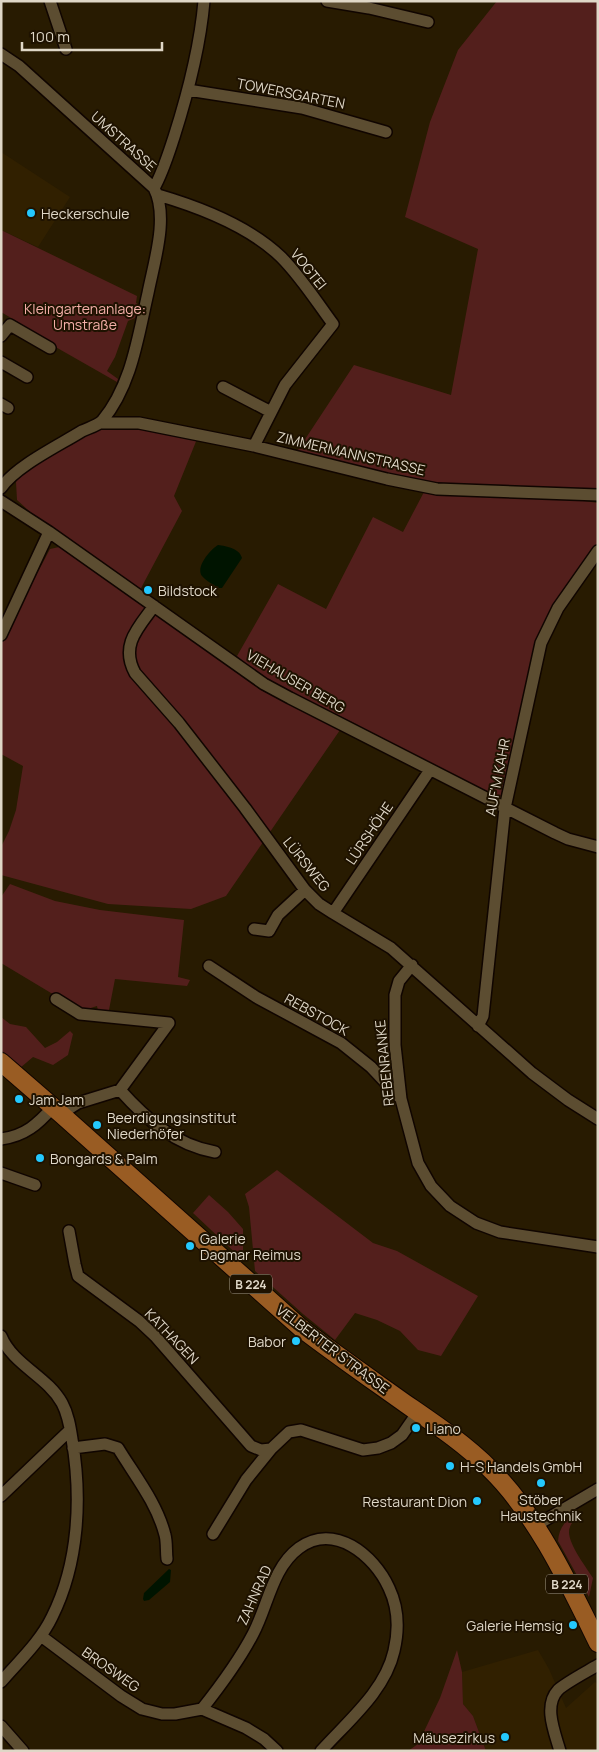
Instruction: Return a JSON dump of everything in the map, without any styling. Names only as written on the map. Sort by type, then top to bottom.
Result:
[{"type":"main road","name":"VELBERTER STRASSE","points":[[1,1062],[298,1324],[334,1353],[462,1445],[490,1469],[514,1496],[535,1526]]},
{"type":"main road","name":"B 224","points":[[535,1526],[598,1643]]},
{"type":"street","points":[[50,1],[66,49]]},
{"type":"street","points":[[1,488],[17,471],[101,422],[122,388],[136,349],[157,251],[160,230],[156,192],[188,90],[199,45],[204,1]]},
{"type":"street","points":[[327,1],[369,8],[428,22]]},
{"type":"street","name":"UMSTRASSE","points":[[1,54],[24,70],[156,192]]},
{"type":"street","name":"TOWERSGARTEN","points":[[188,90],[302,108],[386,132]]},
{"type":"street","name":"VOGTEI","points":[[156,192],[228,222],[273,250],[296,274],[333,324],[285,386],[254,446]]},
{"type":"street","points":[[1,336],[10,325],[50,348]]},
{"type":"street","points":[[1,362],[27,377]]},
{"type":"street","points":[[223,387],[271,412]]},
{"type":"street","name":"ZIMMERMANNSTRASSE","points":[[101,422],[139,423],[254,446],[387,479],[437,489],[598,495]]},
{"type":"street","name":"VIEHAUSER BERG","points":[[1,501],[49,532],[264,684],[568,839],[598,847]]},
{"type":"street","points":[[1,634],[49,532]]},
{"type":"street","name":"AUF'M KAHR","points":[[478,1026],[483,1016],[505,808],[541,643],[558,608],[598,551]]},
{"type":"street","name":"LÜRSWEG","points":[[154,606],[138,627],[130,645],[130,660],[135,673],[179,723],[245,808],[304,890],[319,904],[391,948],[532,1073],[568,1100],[598,1119]]},
{"type":"street","name":"LÜRSHÖHE","points":[[333,913],[430,770]]},
{"type":"street","points":[[254,929],[269,931],[278,915],[304,890]]},
{"type":"street","name":"REBENRANKE","points":[[412,965],[399,981],[395,996],[395,1045],[401,1099],[418,1163],[432,1186],[450,1206],[476,1223],[500,1232],[598,1248]]},
{"type":"street","name":"REBSTOCK","points":[[208,966],[256,997],[341,1043],[371,1067],[401,1099]]},
{"type":"street","points":[[1,1139],[25,1133],[43,1118],[57,1110],[120,1090],[169,1023],[80,1014],[56,999]]},
{"type":"street","points":[[120,1090],[141,1113],[163,1130],[200,1149],[215,1152]]},
{"type":"street","points":[[1,1173],[35,1185]]},
{"type":"street","name":"KATHAGEN","points":[[69,1231],[74,1264],[78,1276],[155,1336],[251,1446],[261,1450],[271,1448]]},
{"type":"street","points":[[1,1336],[5,1352],[20,1361],[56,1393],[69,1419],[76,1480],[77,1513],[71,1557],[64,1587],[52,1617],[41,1636],[1,1682]]},
{"type":"street","points":[[212,1534],[246,1480],[271,1448],[289,1432],[300,1430],[363,1450],[378,1448],[391,1443],[402,1435],[418,1412]]},
{"type":"street","points":[[1,1496],[70,1430]]},
{"type":"street","points":[[73,1448],[105,1444],[118,1448],[157,1512],[166,1537],[166,1559]]},
{"type":"street","points":[[535,1526],[598,1489]]},
{"type":"street","name":"ZAHNRAD","points":[[202,1709],[235,1665],[254,1632],[272,1587],[288,1559],[296,1549],[306,1543],[317,1539],[337,1539],[350,1544],[375,1566],[389,1588],[398,1627],[394,1652],[385,1677],[322,1751]]},
{"type":"street","name":"BROSWEG","points":[[41,1636],[120,1696],[142,1709],[162,1714],[175,1714],[202,1709]]},
{"type":"street","points":[[560,1751],[551,1716],[552,1701],[558,1690],[598,1666]]},
{"type":"street","points":[[202,1709],[246,1728],[264,1739],[277,1751]]},
{"type":"street","points":[[1,1726],[23,1751]]},
{"type":"shaded area","name":"Heckerschule","points":[[1,152],[70,197],[38,247],[1,230]]},
{"type":"shaded area","points":[[218,545],[236,550],[242,558],[222,588],[208,581],[200,572],[202,563]]},
{"type":"shaded area","points":[[169,1569],[171,1570],[170,1582],[149,1600],[144,1601],[144,1593]]},
{"type":"shaded area","points":[[538,1650],[549,1669],[566,1708],[595,1682],[598,1684],[598,1751],[486,1751],[473,1716],[463,1704],[462,1672]]},
{"type":"green space","points":[[497,1],[598,1],[598,494],[451,487],[296,453],[354,365],[451,395],[478,249],[405,217],[430,122],[458,50]]},
{"type":"green space","name":"Kleingartenanlage: Umstraße","points":[[1,230],[137,296],[136,303],[139,305],[135,318],[128,321],[115,357],[107,371],[118,379],[117,382],[17,325],[18,322],[1,312]]},
{"type":"green space","points":[[100,426],[139,427],[197,439],[174,496],[182,511],[140,590],[38,519],[17,500],[16,482],[23,472]]},
{"type":"green space","points":[[424,492],[571,499],[598,503],[598,559],[541,629],[503,802],[352,722],[266,680],[237,656],[278,584],[326,609],[373,517],[403,532]]},
{"type":"green space","points":[[64,546],[259,689],[340,730],[226,896],[191,909],[108,904],[1,875],[1,847],[16,810],[23,766],[1,754],[1,642],[50,549]]},
{"type":"green space","points":[[10,884],[55,901],[100,910],[184,920],[178,977],[190,980],[187,986],[115,979],[108,1015],[98,1011],[97,1006],[81,1011],[1,963],[1,897]]},
{"type":"green space","points":[[1,1017],[10,1024],[26,1027],[45,1048],[57,1042],[70,1031],[73,1034],[68,1055],[53,1065],[33,1057],[20,1068],[1,1050]]},
{"type":"green space","points":[[277,1170],[373,1243],[397,1251],[478,1296],[441,1356],[418,1350],[400,1331],[377,1320],[355,1313],[335,1340],[255,1271],[249,1207],[245,1194]]},
{"type":"green space","points":[[209,1195],[243,1229],[243,1260],[193,1213]]},
{"type":"green space","points":[[574,1513],[577,1517],[570,1527],[570,1538],[593,1578],[589,1597],[558,1541],[563,1525]]},
{"type":"green space","points":[[457,1650],[462,1672],[463,1704],[473,1716],[486,1751],[408,1751],[418,1744],[440,1698]]},
{"type":"place","name":"Heckerschule","points":[[31,213]]},
{"type":"place","name":"Bildstock","points":[[148,590]]},
{"type":"place","name":"Jam Jam","points":[[19,1099]]},
{"type":"place","name":"Beerdigungsinstitut Niederhöfer","points":[[97,1125]]},
{"type":"place","name":"Bongards & Palm","points":[[40,1158]]},
{"type":"place","name":"Galerie Dagmar Reimus","points":[[190,1246]]},
{"type":"place","name":"Babor","points":[[296,1341]]},
{"type":"place","name":"Liano","points":[[416,1428]]},
{"type":"place","name":"H-S Handels GmbH","points":[[450,1466]]},
{"type":"place","name":"Stöber Haustechnik","points":[[541,1483]]},
{"type":"place","name":"Restaurant Dion","points":[[477,1501]]},
{"type":"place","name":"Galerie Hemsig","points":[[573,1625]]},
{"type":"place","name":"Mäusezirkus","points":[[505,1737]]}]
